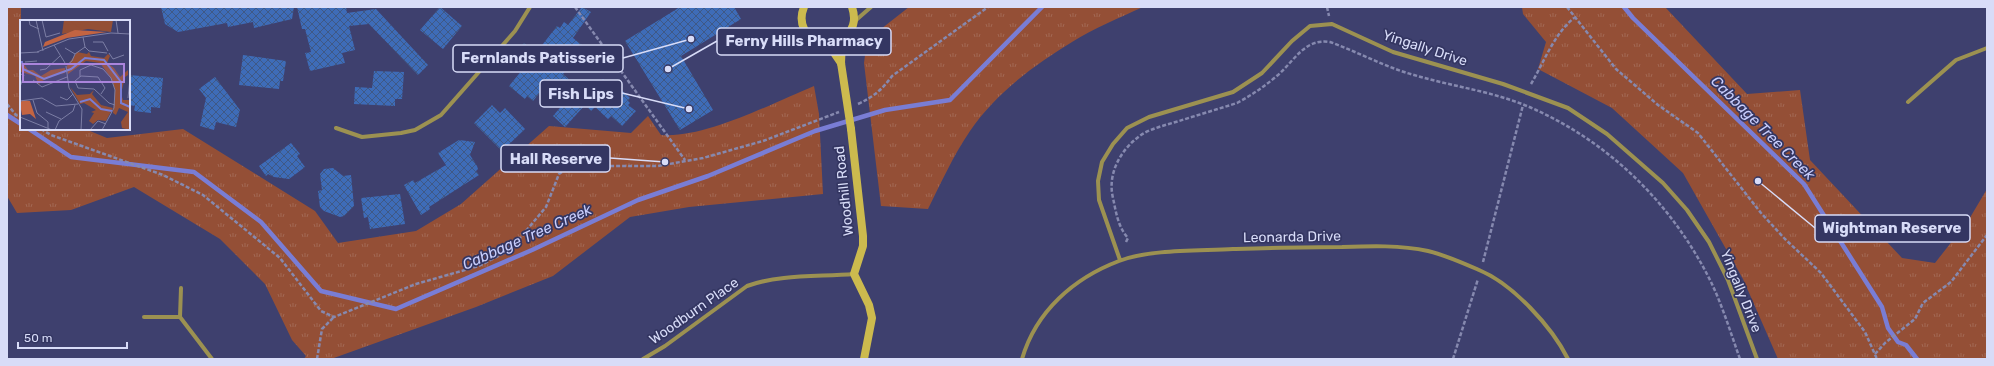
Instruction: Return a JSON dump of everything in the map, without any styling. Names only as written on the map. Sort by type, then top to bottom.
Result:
[{"type":"street","points":[[336,128],[362,137],[400,133],[415,130],[442,115],[515,31],[530,7]]},
{"type":"street","points":[[804,7],[802,15],[804,29],[814,40],[828,44],[842,40],[848,35],[854,22],[872,7]]},
{"type":"street","points":[[852,7],[854,22]]},
{"type":"street","name":"Yingally Drive","points":[[1120,260],[1099,200],[1098,182],[1102,162],[1113,144],[1127,128],[1149,118],[1232,92],[1262,73],[1292,41],[1310,26],[1332,24],[1393,52],[1503,84],[1561,105],[1607,134],[1664,183],[1687,210],[1709,242],[1728,280],[1757,359]]},
{"type":"street","name":"Woodhill Road","points":[[842,40],[841,63],[851,129],[863,236],[861,254],[854,274]]},
{"type":"street","name":"Woodhill Road","points":[[828,44],[841,63]]},
{"type":"street","points":[[1908,102],[1956,60],[1987,48]]},
{"type":"street","name":"Leonarda Drive","points":[[1022,359],[1027,340],[1037,323],[1050,307],[1068,289],[1092,274],[1120,260],[1149,254],[1248,249],[1388,246],[1429,252],[1481,270],[1502,284],[1527,305],[1545,323],[1568,359]]},
{"type":"street","points":[[854,274],[869,305],[872,318],[864,359]]},
{"type":"street","name":"Woodburn Place","points":[[643,359],[665,346],[747,286],[761,281],[777,278],[854,274]]},
{"type":"street","points":[[180,288],[180,317],[212,359]]},
{"type":"street","points":[[144,317],[180,317]]},
{"type":"path","points":[[575,7],[685,160]]},
{"type":"path","points":[[852,106],[872,98],[882,90],[892,76],[988,7]]},
{"type":"path","points":[[1567,7],[1574,18],[1616,69],[1658,105],[1698,133],[1761,213],[1785,239],[1821,273],[1865,332],[1877,359]]},
{"type":"path","points":[[1531,84],[1548,51],[1569,22],[1574,18]]},
{"type":"path","points":[[1126,242],[1128,238],[1119,224],[1112,194],[1112,181],[1114,169],[1127,148],[1141,135],[1155,128],[1237,102],[1247,97],[1265,86],[1302,51],[1314,42],[1321,40],[1330,42],[1412,75],[1523,105],[1561,123],[1599,147],[1644,185],[1690,243],[1712,283],[1740,359]]},
{"type":"path","points":[[7,104],[20,117]]},
{"type":"path","points":[[1483,262],[1523,105]]},
{"type":"path","points":[[317,359],[322,329],[334,317],[416,284],[479,266],[510,250],[546,207],[559,174],[571,166],[658,166],[703,158],[742,148],[846,109]]},
{"type":"path","points":[[43,130],[51,135],[150,170],[203,195],[248,230],[280,258],[321,311],[334,317]]},
{"type":"path","points":[[1875,354],[1885,343],[1915,319],[1923,303],[1950,282],[1987,235]]},
{"type":"path","points":[[1453,359],[1478,280]]},
{"type":"green space","points":[[7,7],[21,7],[20,130],[87,130],[107,138],[183,129],[315,211],[338,243],[416,231],[461,204],[549,126],[631,133],[648,116],[661,135],[678,135],[717,126],[759,110],[814,86],[819,114],[823,194],[689,207],[630,217],[553,276],[476,307],[331,359],[304,359],[306,356],[292,340],[265,284],[220,239],[134,187],[71,210],[17,213],[7,196]]},
{"type":"green space","points":[[909,7],[1143,7],[1080,37],[1044,60],[1003,93],[980,117],[964,140],[928,209],[881,206],[864,63],[867,40]]},
{"type":"green space","points":[[1522,7],[1665,7],[1747,94],[1800,90],[1810,160],[1902,258],[1935,263],[1968,221],[1987,189],[1987,359],[1778,359],[1743,279],[1683,173],[1612,108],[1538,69],[1546,42],[1523,14]]},
{"type":"building","points":[[161,7],[294,7],[292,19],[254,28],[253,22],[228,27],[227,23],[178,32],[165,24]]},
{"type":"building","points":[[297,7],[346,7],[347,13],[376,9],[428,65],[418,75],[369,24],[349,26],[355,50],[342,53],[345,63],[310,71],[305,53],[311,52],[305,29],[302,29]]},
{"type":"building","points":[[440,7],[462,26],[443,49],[420,30]]},
{"type":"building","points":[[582,7],[591,12],[573,38],[582,45],[577,51],[580,53],[563,74],[587,96],[603,79],[615,89],[618,87],[630,98],[628,101],[630,103],[628,105],[636,111],[622,126],[611,116],[608,119],[595,107],[591,111],[585,105],[565,127],[553,116],[565,102],[545,86],[533,101],[527,96],[525,99],[509,86],[523,69],[519,66],[522,63],[513,56],[524,43],[536,53],[557,26],[560,28],[564,22],[568,25]]},
{"type":"building","points":[[680,7],[734,7],[741,19],[681,56],[713,110],[680,130],[625,41]]},
{"type":"building","points":[[243,55],[286,61],[283,81],[280,81],[279,89],[239,85]]},
{"type":"building","points":[[374,71],[404,72],[402,99],[395,99],[395,106],[354,104],[355,87],[372,88]]},
{"type":"building","points":[[130,75],[163,78],[160,108],[151,107],[151,113],[134,111],[135,106],[130,105]]},
{"type":"building","points":[[215,77],[240,110],[236,127],[216,122],[214,130],[200,126],[206,98],[199,89]]},
{"type":"building","points":[[492,105],[500,113],[505,108],[525,129],[502,151],[474,123]]},
{"type":"building","points":[[459,140],[475,142],[470,155],[477,166],[478,169],[476,171],[479,175],[429,207],[430,209],[421,215],[404,185],[413,180],[415,183],[446,165],[438,153]]},
{"type":"building","points":[[291,143],[300,154],[297,156],[305,167],[289,179],[274,177],[268,174],[266,176],[259,166]]},
{"type":"building","points":[[333,168],[343,176],[351,175],[354,206],[344,216],[340,217],[324,211],[320,207],[318,191],[322,190],[320,174],[324,169]]},
{"type":"building","points":[[400,194],[405,224],[370,229],[368,217],[364,218],[361,198]]},
{"type":"waterway","name":"Cabbage Tree Creek","points":[[30,130],[71,157],[194,172],[261,222],[321,291],[396,309],[532,250],[638,200],[708,176],[815,131],[885,110],[950,100],[1042,7]]},
{"type":"waterway","name":"Cabbage Tree Creek","points":[[1624,7],[1633,18],[1804,184],[1882,307],[1888,328],[1898,342],[1906,345],[1917,359]]},
{"type":"waterway","name":"Cabbage Tree Creek","points":[[7,115],[20,123]]},
{"type":"place","name":"Fernlands Patisserie","points":[[691,39]]},
{"type":"place","name":"Ferny Hills Pharmacy","points":[[668,69]]},
{"type":"place","name":"Fish Lips","points":[[689,109]]},
{"type":"place","name":"Hall Reserve","points":[[665,162]]},
{"type":"place","name":"Wightman Reserve","points":[[1758,181]]}]
